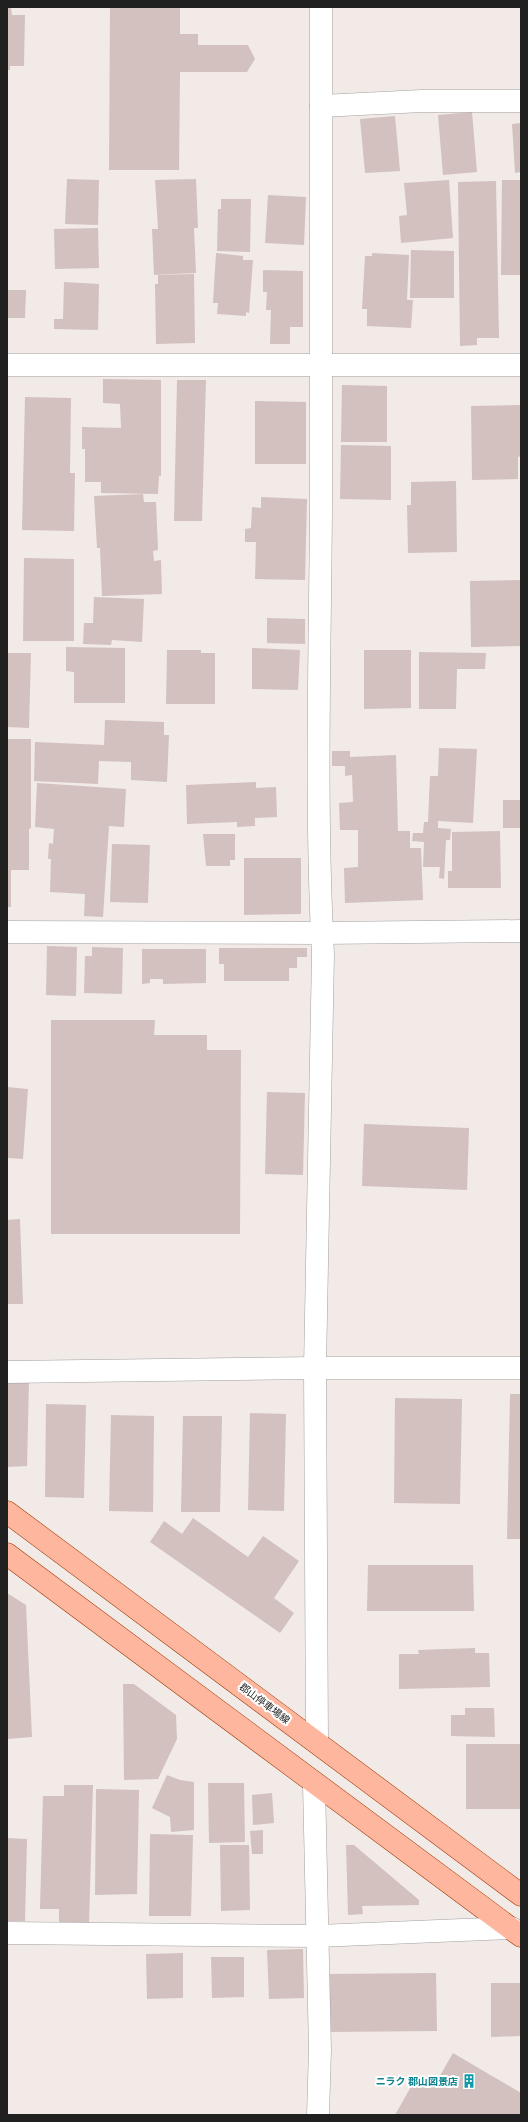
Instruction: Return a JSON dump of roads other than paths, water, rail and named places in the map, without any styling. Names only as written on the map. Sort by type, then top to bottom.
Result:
[{"type":"main road","name":"郡山停車場線","points":[[7,1512],[521,1895]]},
{"type":"main road","points":[[7,1554],[314,1784],[516,1932]]},
{"type":"street","points":[[317,1742],[315,1368],[322,933],[320,916],[318,735],[322,366],[321,7]]},
{"type":"street","points":[[321,106],[422,101],[521,101]]},
{"type":"street","points":[[7,365],[322,366],[521,364]]},
{"type":"street","points":[[7,932],[322,933],[521,931]]},
{"type":"street","points":[[7,1372],[315,1368],[521,1368]]},
{"type":"street","points":[[314,1784],[320,2050],[318,2115]]},
{"type":"street","points":[[7,1933],[318,1936],[516,1932]]},
{"type":"place","name":"ニラク 郡山図景店","points":[[469,2081]]}]
